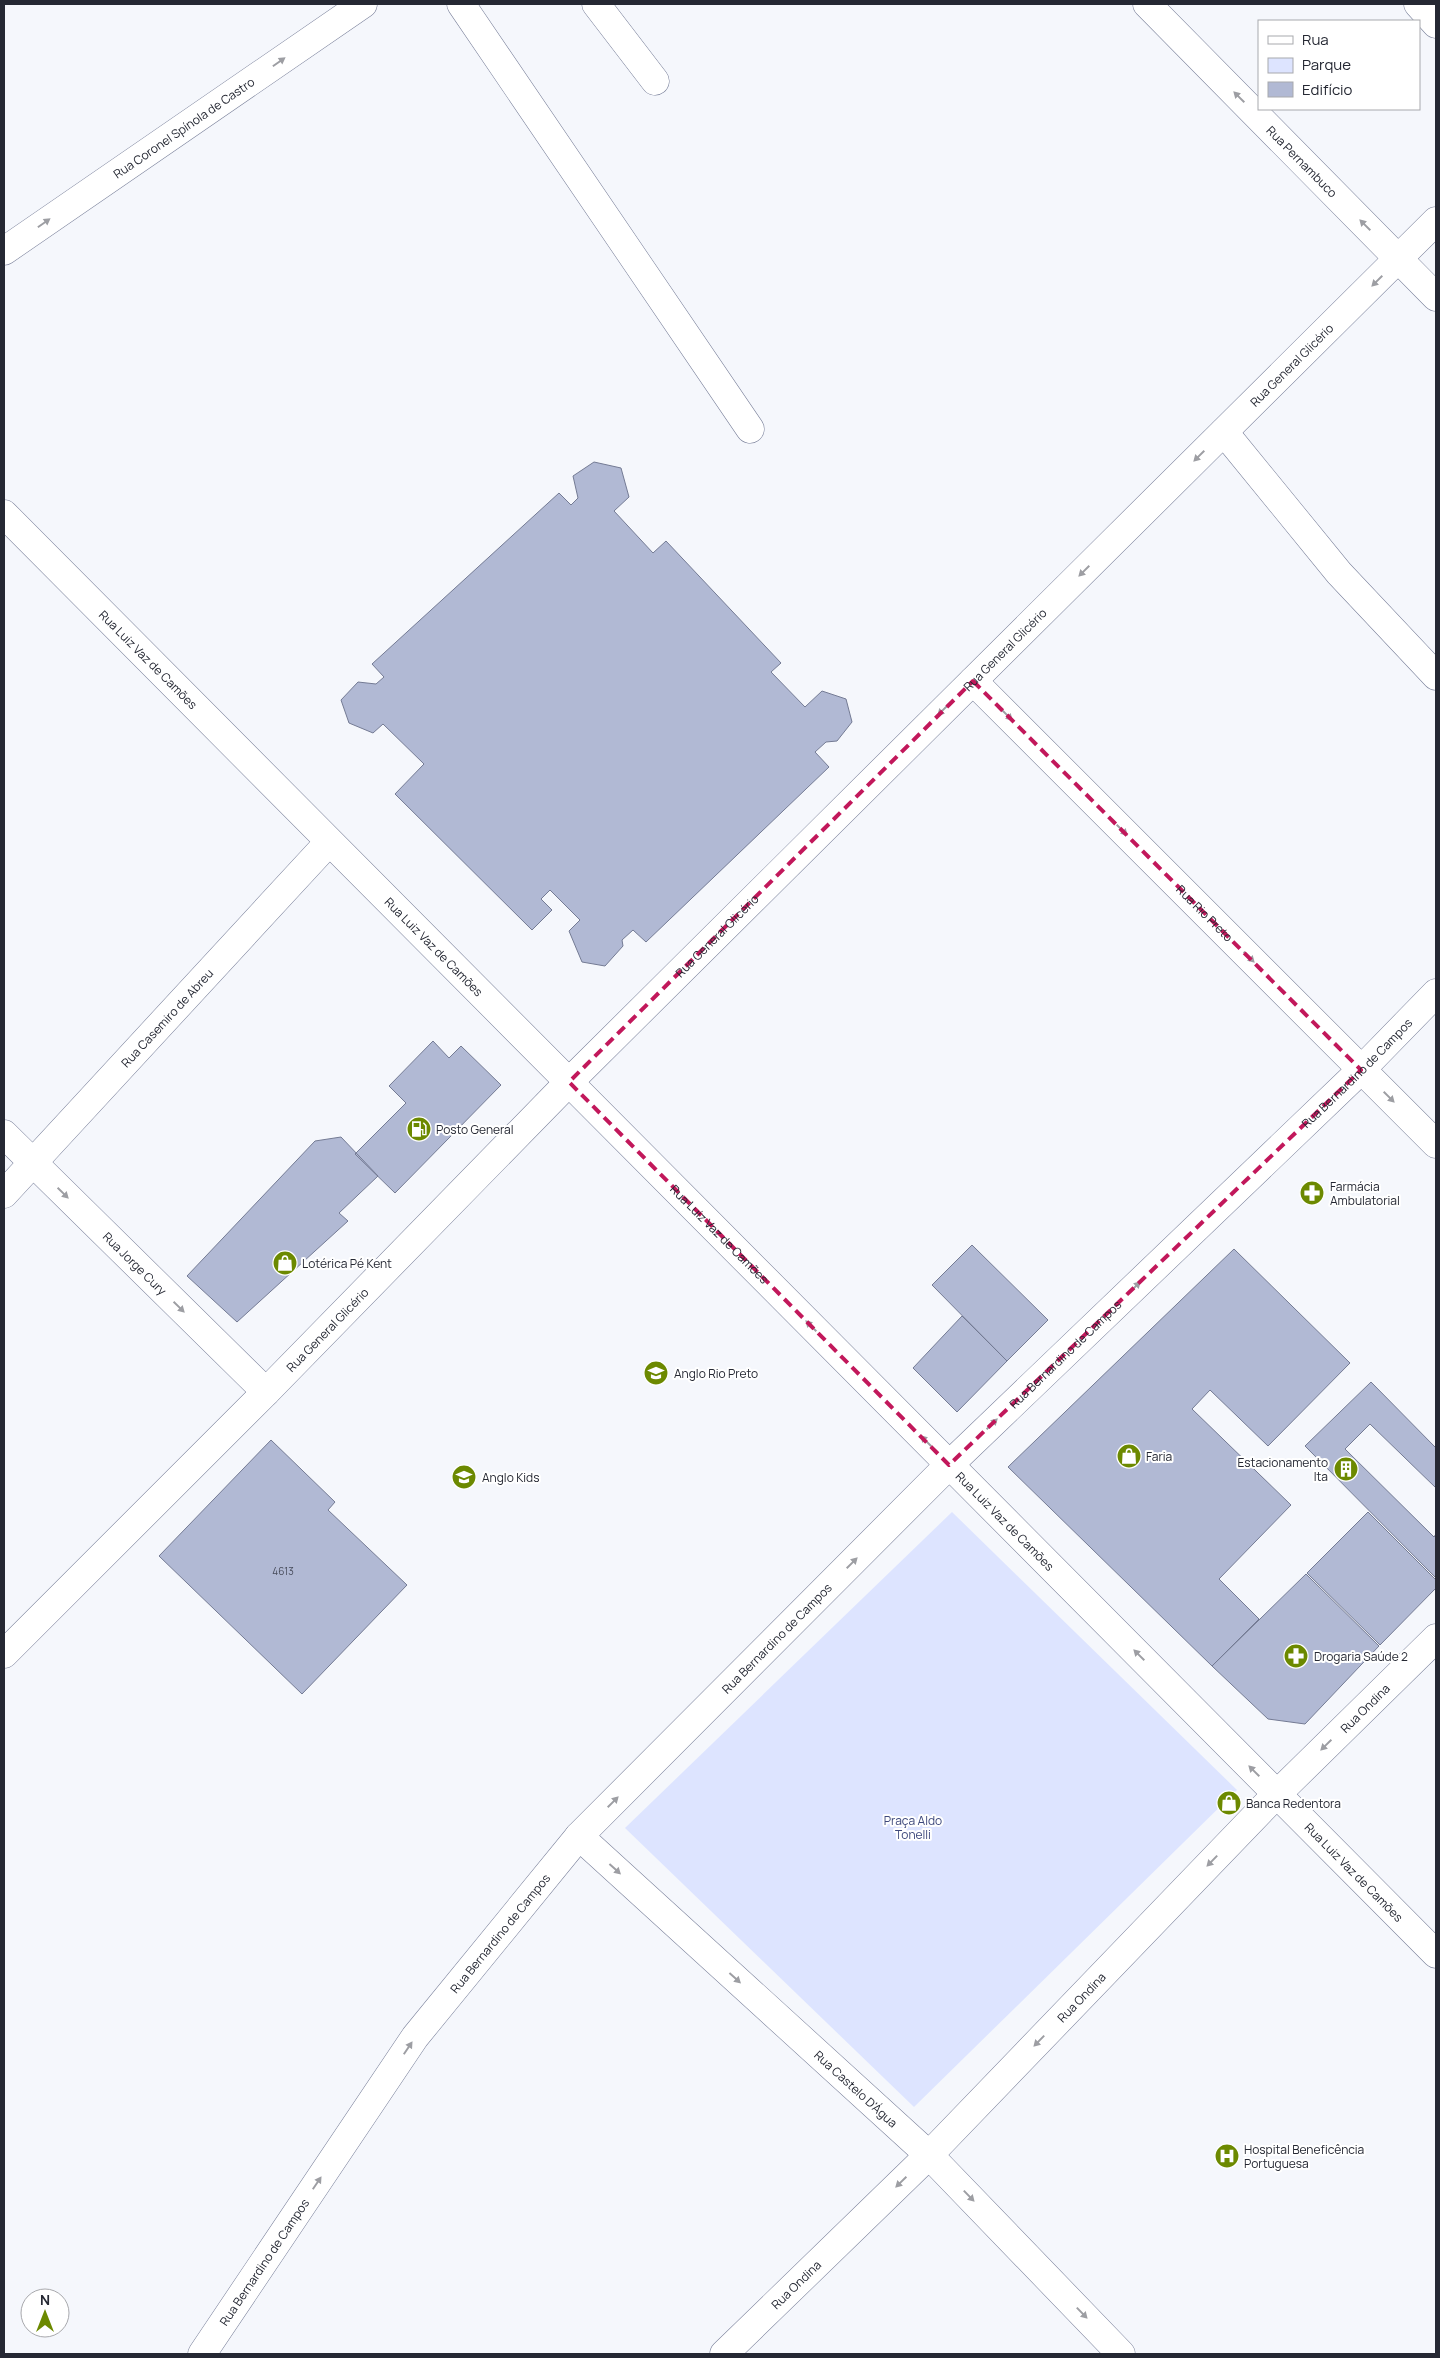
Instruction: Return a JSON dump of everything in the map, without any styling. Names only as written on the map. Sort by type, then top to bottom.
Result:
[{"type":"street","name":"Rua Coronel Spínola de Castro","points":[[4,251],[363,4]]},
{"type":"street","points":[[461,4],[750,429]]},
{"type":"street","points":[[596,4],[654,81]]},
{"type":"street","name":"Rua Pernambuco","points":[[1147,4],[1436,297]]},
{"type":"street","points":[[1418,4],[1436,24]]},
{"type":"street","name":"Rua General Glicério","points":[[4,1654],[266,1392],[569,1082],[1436,221]]},
{"type":"street","points":[[1224,432],[1339,573],[1436,676]]},
{"type":"street","name":"Rua Luiz Vaz de Camões","points":[[4,514],[1436,1954]]},
{"type":"street","name":"Rua Rio Preto","points":[[973,681],[1436,1144]]},
{"type":"street","name":"Rua Casemiro de Abreu","points":[[4,1194],[329,842]]},
{"type":"street","name":"Rua Bernardino de Campos","points":[[202,2354],[415,2037],[579,1836],[949,1465],[1361,1070],[1436,993]]},
{"type":"street","name":"Rua Jorge Cury","points":[[4,1134],[32,1164],[266,1392]]},
{"type":"street","name":"Rua Ondina","points":[[724,2354],[929,2155],[1277,1794],[1436,1638]]},
{"type":"street","name":"Rua Castelo D'Água","points":[[579,1836],[929,2155],[1121,2354]]},
{"type":"highlighted area","points":[[973,681],[1361,1070],[949,1465],[569,1082]]},
{"type":"green space","name":"Praça Aldo Tonelli","points":[[952,1512],[1237,1790],[914,2107],[625,1828]]},
{"type":"building","points":[[594,462],[621,468],[629,497],[614,511],[653,553],[666,541],[781,663],[771,672],[805,707],[822,691],[846,699],[852,722],[837,741],[826,742],[815,752],[829,767],[646,942],[633,930],[622,940],[623,946],[605,966],[582,962],[569,931],[580,920],[550,890],[541,899],[552,910],[532,930],[395,794],[424,764],[383,724],[373,733],[349,723],[341,700],[358,682],[376,684],[384,677],[372,664],[559,493],[571,505],[578,498],[573,476]]},
{"type":"building","name":"Posto General","points":[[433,1041],[449,1058],[461,1046],[501,1085],[395,1193],[355,1154],[406,1103],[389,1086]]},
{"type":"building","points":[[341,1137],[378,1176],[339,1213],[348,1221],[237,1322],[187,1276],[315,1141]]},
{"type":"building","points":[[972,1245],[1048,1320],[1007,1361],[932,1285]]},
{"type":"building","name":"Faria","points":[[1234,1249],[1350,1363],[1268,1446],[1210,1390],[1192,1409],[1291,1505],[1219,1579],[1259,1619],[1212,1666],[1008,1467]]},
{"type":"building","points":[[962,1316],[1007,1361],[957,1412],[913,1368]]},
{"type":"building","name":"Estacionamento Ita","points":[[1371,1382],[1436,1448],[1436,1488],[1370,1424],[1345,1449],[1434,1537],[1436,1534],[1436,1578],[1305,1446]]},
{"type":"building","points":[[271,1440],[335,1502],[328,1510],[407,1585],[302,1694],[159,1556]]},
{"type":"building","points":[[1368,1512],[1436,1580],[1436,1588],[1380,1645],[1307,1573]]},
{"type":"building","name":"Drogaria Saúde 2","points":[[1306,1574],[1379,1646],[1305,1724],[1268,1719],[1212,1666]]},
{"type":"place","name":"Posto General","points":[[419,1129]]},
{"type":"place","name":"Farmácia Ambulatorial","points":[[1312,1193]]},
{"type":"place","name":"Lotérica Pé Kent","points":[[285,1263]]},
{"type":"place","name":"Anglo Rio Preto","points":[[656,1373]]},
{"type":"place","name":"Faria","points":[[1129,1456]]},
{"type":"place","name":"Estacionamento Ita","points":[[1346,1469]]},
{"type":"place","name":"Anglo Kids","points":[[464,1477]]},
{"type":"place","name":"Drogaria Saúde 2","points":[[1296,1656]]},
{"type":"place","name":"Banca Redentora","points":[[1229,1803]]},
{"type":"place","name":"Hospital Beneficência Portuguesa","points":[[1227,2156]]}]
